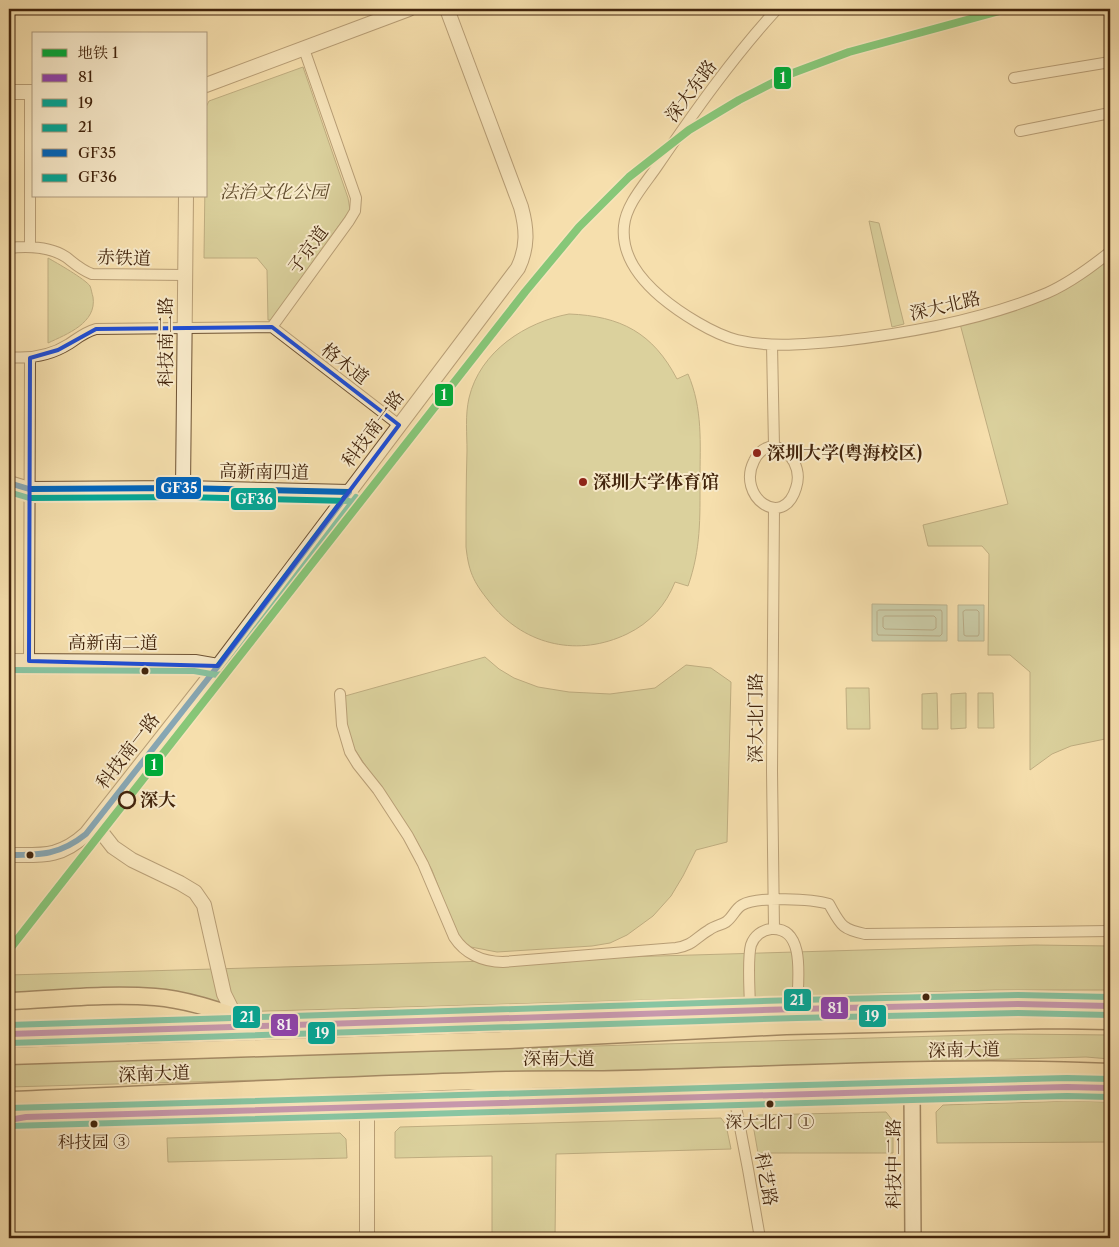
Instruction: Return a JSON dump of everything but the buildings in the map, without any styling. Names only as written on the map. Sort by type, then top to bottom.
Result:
[{"type":"main road","points":[[9,1001],[127,996],[155,997],[187,1002],[266,1026]]},
{"type":"main road","points":[[9,1034],[750,1010],[1018,1004],[1110,1006]]},
{"type":"main road","points":[[916,1022],[1110,1006]]},
{"type":"main road","points":[[443,1020],[627,1033]]},
{"type":"main road","name":"深南大道","points":[[9,1056],[499,1040],[916,1022],[1110,1021]]},
{"type":"main road","points":[[70,1054],[153,1029]]},
{"type":"main road","name":"深南大道","points":[[9,1100],[510,1080],[629,1079],[738,1074],[1052,1069],[1110,1072]]},
{"type":"main road","points":[[901,1071],[1067,1087]]},
{"type":"main road","points":[[412,1106],[629,1079]]},
{"type":"main road","points":[[9,1119],[734,1096],[1067,1087],[1110,1088]]},
{"type":"main road","name":"科技中二路","points":[[912,1091],[913,1238]]},
{"type":"main road","points":[[127,1095],[267,1110]]},
{"type":"street","points":[[208,84],[409,9]]},
{"type":"street","name":"科技南一路","points":[[9,855],[41,855],[66,849],[82,838],[218,666],[512,276],[522,259],[526,241],[525,220],[448,9]]},
{"type":"street","name":"深大东路","points":[[772,345],[736,340],[677,310],[647,285],[632,265],[624,244],[624,224],[631,204],[682,128],[752,36],[777,9]]},
{"type":"street","name":"子京道","points":[[272,327],[349,221],[356,207],[356,198],[304,49]]},
{"type":"street","points":[[1014,78],[1110,62]]},
{"type":"street","points":[[9,92],[32,92],[30,247]]},
{"type":"street","points":[[1020,131],[1110,113]]},
{"type":"street","name":"科技南二路","points":[[183,488],[186,198]]},
{"type":"street","name":"赤铁道","points":[[9,248],[43,248],[65,257],[83,271],[92,274],[185,275]]},
{"type":"street","name":"深大北路","points":[[772,345],[805,345],[935,327],[1014,305],[1050,292],[1091,267],[1110,252]]},
{"type":"street","points":[[9,357],[30,358],[45,355],[96,329],[272,327]]},
{"type":"street","name":"格木道","points":[[272,327],[399,426]]},
{"type":"street","points":[[772,345],[774,446]]},
{"type":"street","points":[[29,661],[30,358]]},
{"type":"street","points":[[774,446],[786,452],[793,460],[798,477],[797,486],[790,500],[781,507],[774,508],[762,504],[757,499],[751,485],[750,476],[751,468],[760,452],[774,446]]},
{"type":"street","name":"高新南四道","points":[[9,483],[29,489]]},
{"type":"street","name":"高新南四道","points":[[9,494],[29,489],[183,488],[349,492]]},
{"type":"street","name":"深大北门路","points":[[774,508],[774,929]]},
{"type":"street","name":"高新南二道","points":[[9,661],[188,662],[218,666]]},
{"type":"street","points":[[340,694],[342,725],[350,752],[408,836],[423,864],[454,937],[469,953],[493,962],[676,948],[693,943],[709,929],[725,923],[743,904],[774,900],[818,900],[829,904],[839,923],[850,931],[865,934],[1110,931]]},
{"type":"street","points":[[94,824],[113,847],[132,860],[195,892],[204,905],[224,994],[235,1016]]},
{"type":"street","points":[[750,1010],[751,946],[758,935],[767,930],[774,929],[786,932],[797,946],[797,1009]]},
{"type":"street","name":"科艺路","points":[[734,1096],[760,1238]]},
{"type":"street","points":[[367,1107],[367,1238]]},
{"type":"highlighted area","points":[[272,327],[399,425],[218,666],[29,661],[30,358],[58,350],[96,329]]},
{"type":"green space","name":"法治文化公园","points":[[303,67],[348,198],[350,210],[271,320],[268,320],[267,270],[257,258],[204,258],[205,198],[208,198],[209,101]]},
{"type":"green space","points":[[869,221],[879,223],[904,324],[892,327]]},
{"type":"green space","points":[[1110,252],[1110,738],[1071,746],[1052,754],[1030,770],[1030,672],[1010,655],[988,655],[989,554],[982,546],[928,546],[923,525],[1008,504],[959,320],[1050,292]]},
{"type":"green space","points":[[48,258],[90,286],[93,306],[86,321],[72,331],[48,343]]},
{"type":"green space","name":"深圳大学体育馆","points":[[569,314],[588,315],[620,323],[634,330],[657,350],[668,363],[677,379],[688,374],[696,400],[700,439],[698,546],[688,586],[675,582],[662,606],[650,619],[635,630],[609,641],[572,646],[554,644],[537,638],[521,630],[506,619],[492,605],[477,585],[471,572],[466,547],[467,418],[469,398],[475,381],[483,366],[507,341],[537,324]]},
{"type":"green space","points":[[485,657],[499,669],[514,678],[538,687],[569,692],[610,694],[655,688],[686,665],[711,668],[731,682],[727,842],[696,850],[671,896],[653,916],[627,935],[610,943],[592,946],[497,952],[471,947],[462,941],[456,932],[432,870],[416,840],[353,747],[344,716],[345,696]]},
{"type":"green space","points":[[846,688],[869,688],[870,729],[847,729]]},
{"type":"green space","points":[[937,693],[938,729],[922,729],[922,694]]},
{"type":"green space","points":[[966,693],[966,728],[951,729],[951,694]]},
{"type":"green space","points":[[978,693],[993,693],[994,728],[978,728]]},
{"type":"green space","points":[[1035,945],[1110,946],[1110,990],[995,990],[233,1012],[165,997],[9,994],[9,975]]},
{"type":"green space","points":[[1009,1034],[1110,1035],[1110,1059],[1086,1057],[9,1087],[9,1063]]},
{"type":"green space","points":[[1070,1101],[1110,1102],[1110,1142],[937,1143],[936,1112],[943,1105]]},
{"type":"green space","points":[[886,1112],[893,1121],[893,1153],[758,1153],[752,1119],[758,1115]]},
{"type":"green space","points":[[721,1118],[726,1125],[731,1149],[556,1154],[555,1238],[492,1238],[492,1156],[395,1158],[395,1132],[400,1127]]},
{"type":"green space","points":[[340,1133],[346,1139],[347,1158],[168,1162],[167,1138]]},
{"type":"water","points":[[872,604],[947,605],[947,641],[872,641]]},
{"type":"water","points":[[958,605],[984,605],[984,641],[958,641]]},
{"type":"metro line","name":"1","points":[[9,950],[525,292],[579,227],[629,177],[689,130],[739,100],[790,74],[849,52],[1007,9]]},
{"type":"transit line","name":"GF35","points":[[9,483],[29,489],[183,488],[349,492]]},
{"type":"transit line","name":"GF36","points":[[9,492],[29,498],[183,497],[349,501]]},
{"type":"transit line","name":"GF35","points":[[9,855],[31,855],[59,850],[86,834],[218,666],[349,492]]},
{"type":"transit line","name":"GF36","points":[[9,670],[194,671],[217,675],[222,674],[356,497]]},
{"type":"transit line","name":"21","points":[[9,1025],[797,1000],[1018,995],[1110,997]]},
{"type":"transit line","name":"81","points":[[9,1034],[797,1009],[1018,1004],[1110,1006]]},
{"type":"transit line","name":"19","points":[[9,1043],[797,1018],[1018,1013],[1110,1015]]},
{"type":"transit line","name":"21","points":[[9,1108],[912,1082],[1067,1078],[1110,1079]]},
{"type":"transit line","name":"81","points":[[9,1120],[26,1117],[912,1091],[1067,1087],[1110,1088]]},
{"type":"transit line","name":"19","points":[[9,1126],[912,1100],[1067,1096],[1110,1097]]},
{"type":"place","name":"深圳大学(粤海校区)","points":[[757,453]]},
{"type":"place","name":"深圳大学体育馆","points":[[583,482]]},
{"type":"place","name":"深大","points":[[127,800]]},
{"type":"place","name":"深大北门 ①","points":[[770,1104]]},
{"type":"place","name":"科技园 ③","points":[[94,1124]]}]
